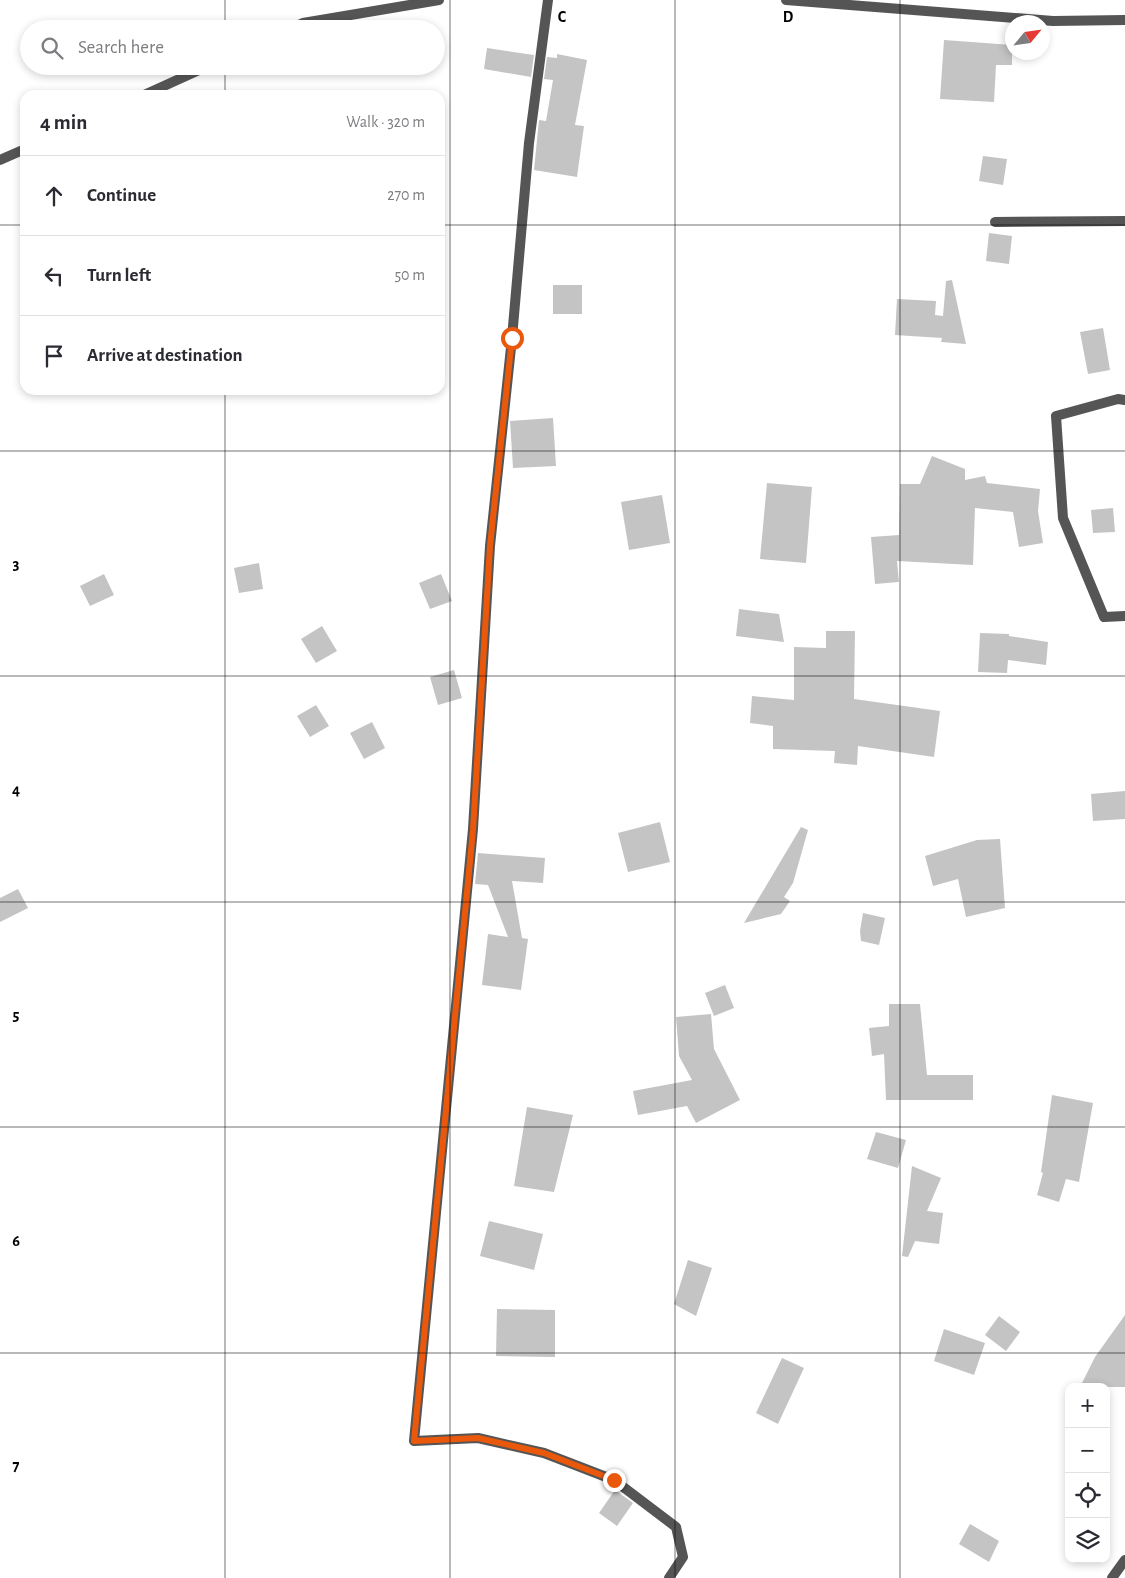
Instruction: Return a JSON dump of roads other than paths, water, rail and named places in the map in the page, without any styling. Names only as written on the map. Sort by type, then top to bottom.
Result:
[{"type":"street","points":[[321,20],[439,0]]},
{"type":"street","points":[[548,0],[529,144],[512,338],[490,546],[473,830],[414,1441],[478,1438],[544,1453],[614,1480],[676,1527],[683,1557],[669,1578]]},
{"type":"street","points":[[786,0],[1053,21],[1125,20]]},
{"type":"street","points":[[155,90],[188,75]]},
{"type":"street","points":[[0,160],[20,151]]},
{"type":"street","points":[[995,222],[1125,221]]},
{"type":"street","points":[[1125,400],[1118,399],[1056,416],[1063,518],[1104,617],[1125,616]]},
{"type":"street","points":[[1112,1578],[1125,1560]]}]
